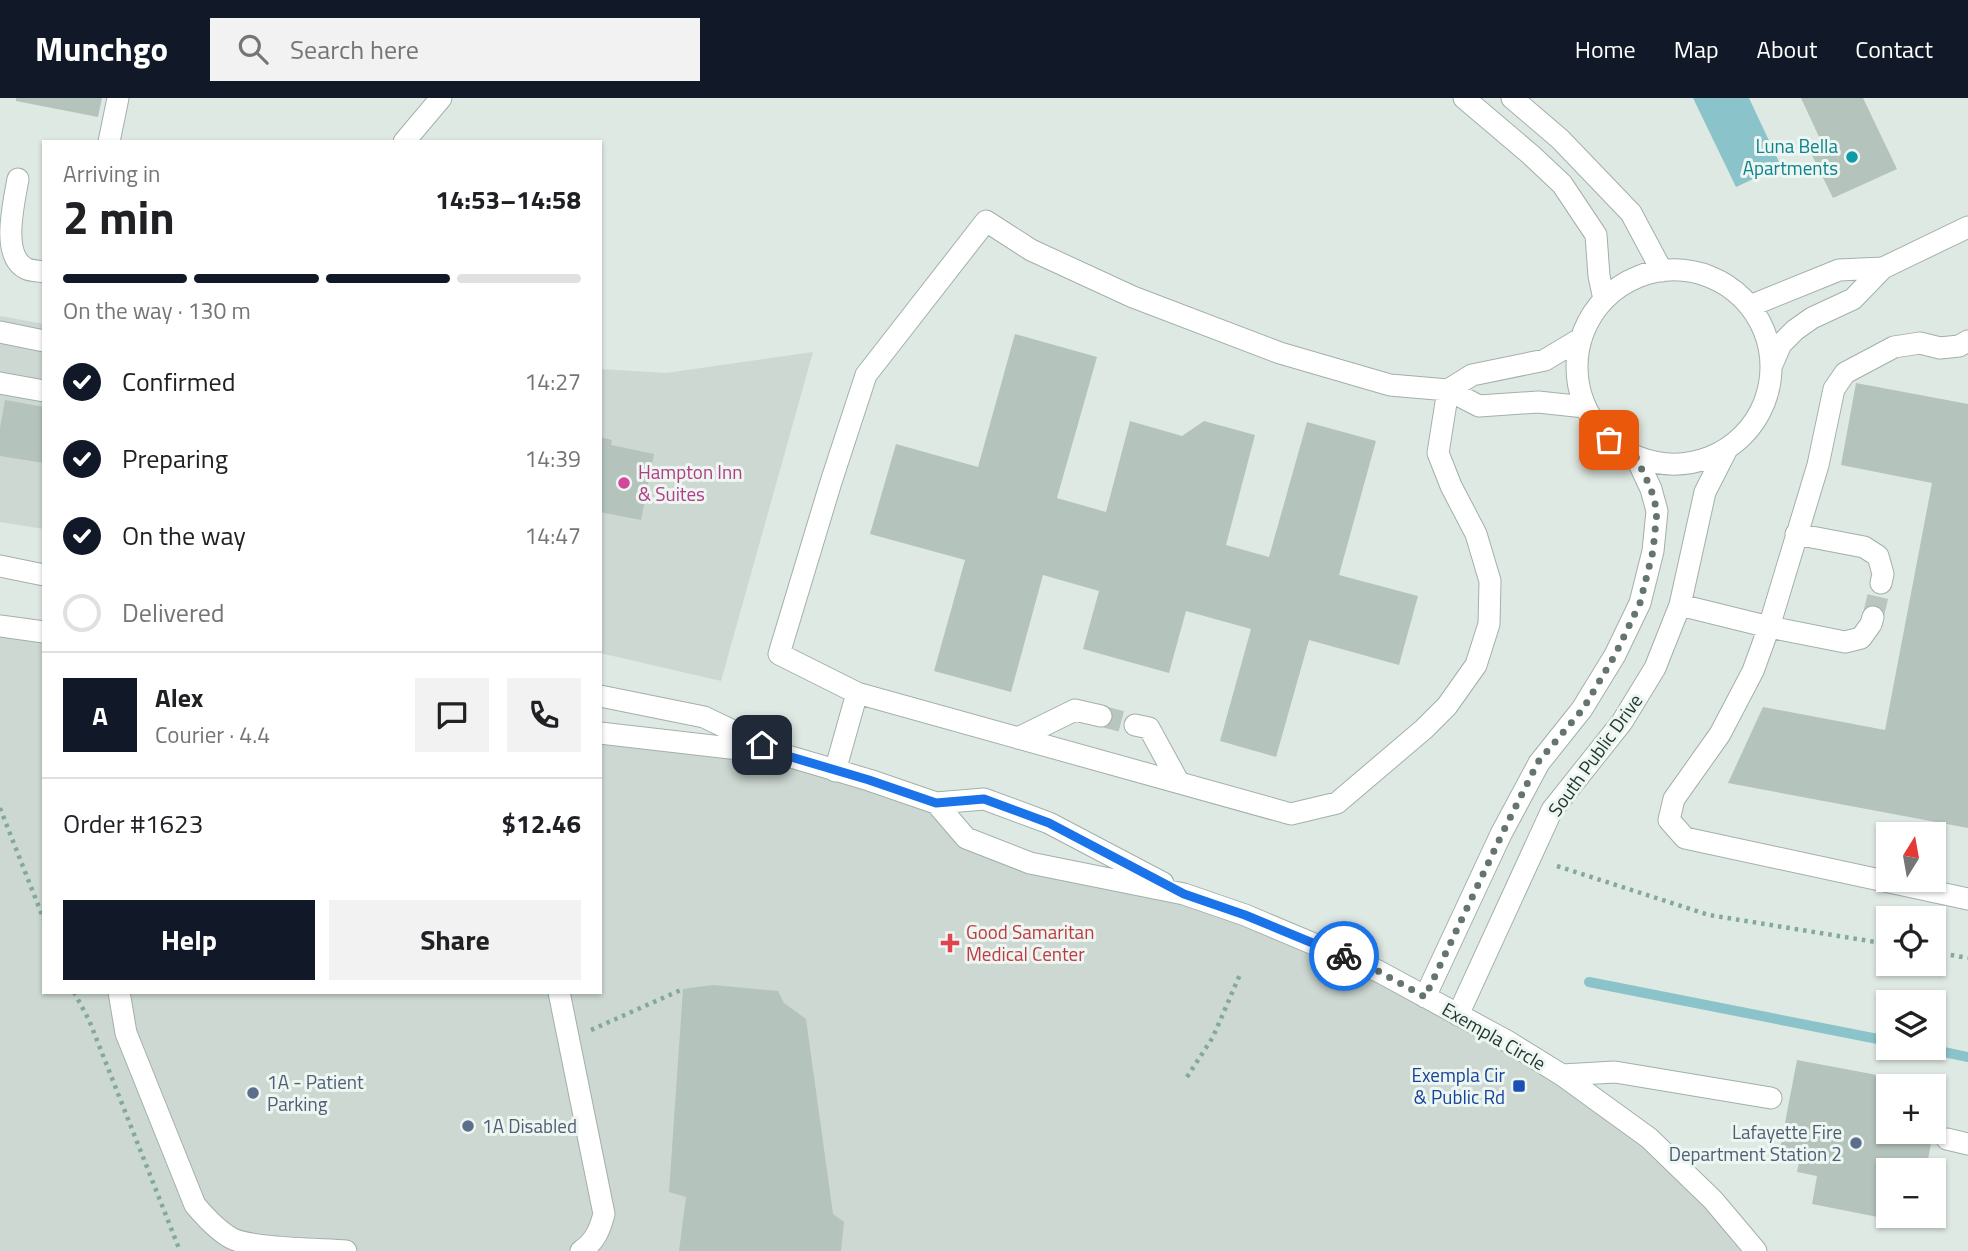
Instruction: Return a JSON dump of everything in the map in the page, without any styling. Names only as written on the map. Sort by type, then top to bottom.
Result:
[{"type":"street","points":[[109,140],[118,98]]},
{"type":"street","points":[[406,140],[441,98]]},
{"type":"street","points":[[1464,98],[1562,184],[1596,235],[1599,276],[1604,299]]},
{"type":"street","points":[[1512,98],[1560,139],[1631,214],[1662,271]]},
{"type":"street","points":[[18,178],[8,233],[10,253],[25,269],[42,272]]},
{"type":"street","points":[[1580,340],[1545,360],[1472,375],[1448,390],[1438,453],[1451,486],[1476,534],[1490,580],[1489,624],[1476,665],[1447,706],[1337,803],[1291,814],[857,693],[779,654],[866,376],[986,221],[1031,250],[1133,297],[1280,353],[1390,384],[1448,390],[1479,406],[1538,402],[1585,407]]},
{"type":"street","points":[[1771,367],[1782,344],[1795,330],[1812,318],[1853,299],[1883,268],[1968,227]]},
{"type":"street","points":[[1750,306],[1839,270],[1883,268]]},
{"type":"street","points":[[1678,270],[1711,277],[1738,294],[1750,306],[1766,334],[1771,367],[1770,383],[1760,413],[1740,439],[1713,457],[1682,465],[1651,462],[1636,457],[1609,440],[1589,416],[1578,386],[1576,371],[1580,340],[1594,311],[1604,299],[1631,280],[1662,271],[1678,270]]},
{"type":"street","points":[[0,332],[42,341]]},
{"type":"street","points":[[1968,341],[1959,346],[1940,348],[1920,343],[1894,347],[1845,373],[1834,389],[1818,465],[1753,671],[1720,733],[1674,799],[1669,820],[1685,838],[1968,900]]},
{"type":"street","points":[[0,383],[42,391]]},
{"type":"street","name":"South Public Drive","points":[[1458,1015],[1552,810],[1622,722],[1655,668],[1680,605],[1705,492],[1727,449]]},
{"type":"street","name":"South Public Drive","points":[[1425,997],[1538,762],[1583,709],[1615,655],[1640,603],[1653,551],[1657,511],[1651,489],[1636,457]]},
{"type":"street","points":[[1796,534],[1864,547],[1878,556],[1883,574],[1881,583]]},
{"type":"street","points":[[0,566],[42,575]]},
{"type":"street","points":[[1680,605],[1845,642],[1861,638],[1873,617]]},
{"type":"street","points":[[0,626],[42,632]]},
{"type":"street","points":[[835,771],[857,693]]},
{"type":"street","name":"Exempla Circle","points":[[602,696],[704,717],[781,754],[936,803],[984,799],[1049,823],[1184,894]]},
{"type":"street","points":[[1018,738],[1075,710],[1101,716]]},
{"type":"street","points":[[1135,725],[1149,728],[1178,781]]},
{"type":"street","name":"Exempla Circle","points":[[602,733],[781,754]]},
{"type":"street","name":"Exempla Circle","points":[[936,803],[966,838],[1030,863],[1184,894],[1245,915],[1378,971],[1507,1041],[1562,1075],[1648,1138],[1713,1200],[1756,1251]]},
{"type":"street","points":[[119,994],[125,1033],[195,1205],[214,1227],[234,1240],[259,1245],[346,1251]]},
{"type":"street","points":[[559,994],[604,1214],[600,1231],[586,1249],[581,1251]]},
{"type":"street","points":[[1562,1075],[1615,1072],[1771,1098]]},
{"type":"street","points":[[1947,1139],[1968,1144]]},
{"type":"path","points":[[0,808],[42,915]]},
{"type":"path","points":[[1557,866],[1709,915],[1876,942]]},
{"type":"path","points":[[1946,954],[1968,958]]},
{"type":"path","points":[[1187,1077],[1213,1037],[1241,972]]},
{"type":"path","points":[[568,1040],[683,989]]},
{"type":"path","points":[[75,994],[89,1020],[180,1251]]},
{"type":"shaded area","points":[[0,316],[42,324],[42,529],[0,522]]},
{"type":"shaded area","points":[[813,352],[721,681],[602,653],[602,369],[666,373]]},
{"type":"shaded area","name":"Good Samaritan Medical Center","points":[[0,626],[42,632],[42,994],[602,994],[602,733],[781,754],[936,803],[966,838],[1184,894],[1425,997],[1619,1115],[1756,1251],[0,1251]]},
{"type":"water","points":[[1693,98],[1749,98],[1781,166],[1736,187]]},
{"type":"building","points":[[16,98],[102,98],[98,117],[16,101]]},
{"type":"building","name":"Luna Bella Apartments","points":[[1801,98],[1863,98],[1897,169],[1833,198],[1807,145],[1820,139]]},
{"type":"building","points":[[1015,334],[1097,357],[1057,498],[1106,512],[1130,421],[1182,436],[1204,421],[1255,435],[1226,545],[1269,557],[1307,422],[1376,441],[1339,575],[1418,596],[1399,665],[1309,640],[1276,757],[1220,741],[1251,629],[1186,611],[1169,673],[1083,649],[1099,591],[1043,575],[1011,692],[934,671],[965,560],[870,534],[896,444],[978,467]]},
{"type":"building","points":[[1856,383],[1968,404],[1968,828],[1728,783],[1763,707],[1885,730],[1932,483],[1841,465]]},
{"type":"building","points":[[5,400],[42,407],[42,463],[0,456],[0,428]]},
{"type":"building","name":"Hampton Inn & Suites","points":[[602,438],[612,440],[611,445],[654,454],[641,520],[602,512]]},
{"type":"building","points":[[713,985],[778,991],[784,1003],[806,1019],[833,1214],[844,1222],[841,1251],[679,1251],[686,1197],[669,1192],[683,989]]},
{"type":"building","name":"Lafayette Fire Department Station 2","points":[[1797,1060],[1876,1075],[1876,1144],[1931,1144],[1928,1158],[1876,1158],[1876,1217],[1812,1204],[1817,1176],[1797,1172],[1801,1153],[1780,1149]]},
{"type":"waterway","points":[[1589,982],[1876,1039]]},
{"type":"waterway","points":[[1946,1052],[1968,1057]]},
{"type":"tunnel","points":[[1873,617],[1881,583]]},
{"type":"tunnel","points":[[1101,716],[1135,725]]},
{"type":"way so far","points":[[1344,956],[1425,997],[1538,762],[1583,709],[1615,655],[1640,603],[1653,551],[1657,511],[1651,489],[1636,457],[1609,440]]},
{"type":"place","name":"Luna Bella Apartments","points":[[1852,157]]},
{"type":"place","name":"Hampton Inn & Suites","points":[[624,483]]},
{"type":"place","name":"Good Samaritan Medical Center","points":[[950,943]]},
{"type":"place","name":"Exempla Cir & Public Rd","points":[[1519,1086]]},
{"type":"place","name":"1A - Patient Parking","points":[[253,1093]]},
{"type":"place","name":"1A Disabled","points":[[468,1126]]},
{"type":"place","name":"Lafayette Fire Department Station 2","points":[[1856,1143]]},
{"type":"route","points":[[762,745],[781,754],[936,803],[984,799],[1049,823],[1184,894],[1245,915],[1344,956]]}]
